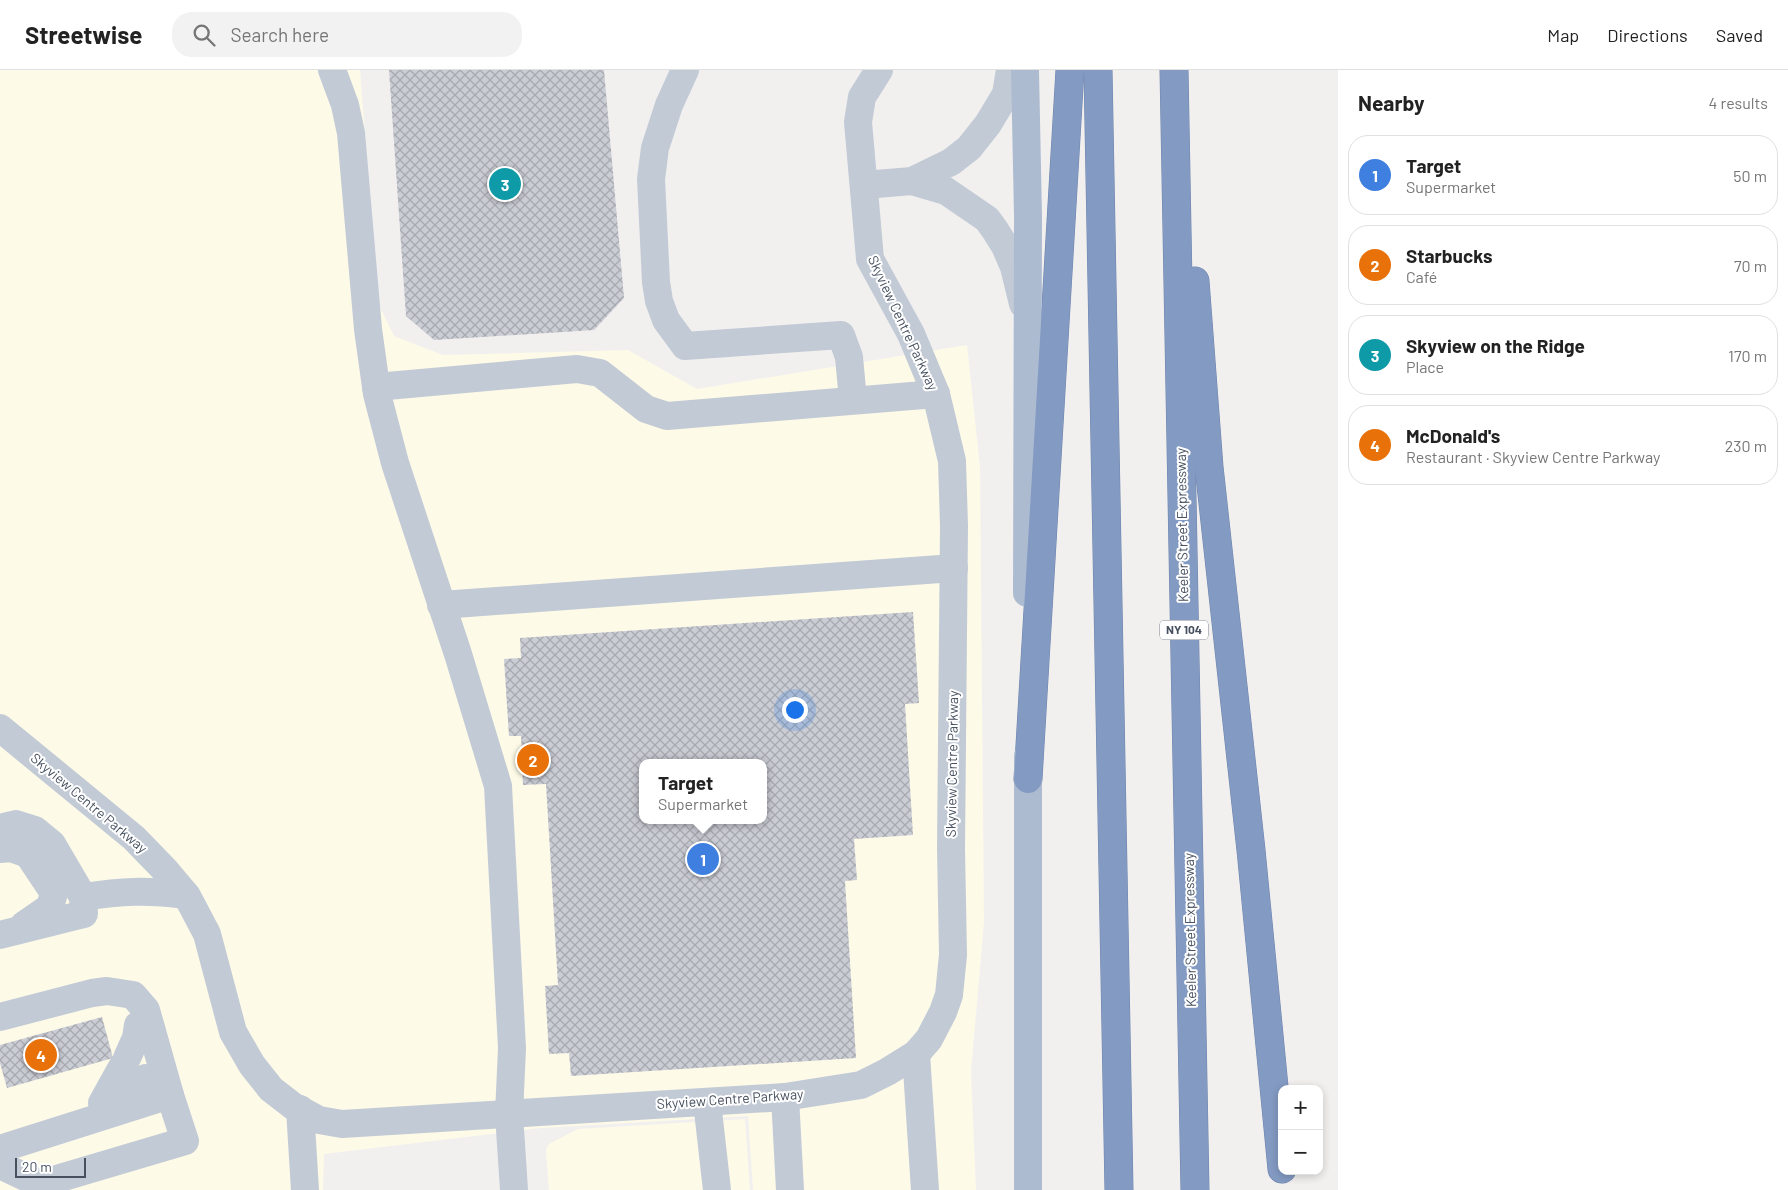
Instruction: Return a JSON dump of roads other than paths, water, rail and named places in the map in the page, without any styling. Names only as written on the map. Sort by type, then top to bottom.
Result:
[{"type":"highway","points":[[1028,779],[1070,70]]},
{"type":"highway","points":[[1098,70],[1119,1190]]},
{"type":"highway","name":"Keeler Street Expressway","points":[[1174,70],[1195,1190]]},
{"type":"highway","points":[[1182,70],[1209,467],[1278,1130]]},
{"type":"highway","points":[[1282,1175],[1284,1190]]},
{"type":"main road","points":[[1025,70],[1028,216],[1028,1190]]},
{"type":"street","points":[[332,70],[345,105],[351,133],[368,329],[376,387],[395,463],[498,786],[512,1048],[509,1114],[514,1190]]},
{"type":"street","points":[[684,70],[669,105],[655,148],[651,179],[656,282],[659,301],[666,320],[686,346],[841,335],[848,357],[853,400]]},
{"type":"street","name":"Skyview Centre Parkway","points":[[0,728],[134,838],[186,895],[207,934],[233,1032],[252,1065],[271,1089],[319,1120],[342,1124],[784,1097],[860,1085],[887,1072],[916,1054],[929,1039],[943,1012],[949,995],[953,955],[951,848],[954,526],[952,461],[936,394],[911,334],[870,259],[858,122],[862,97],[879,70]]},
{"type":"street","points":[[912,181],[951,162],[969,148],[988,124],[1006,94],[1010,70]]},
{"type":"street","points":[[864,185],[912,181],[946,191],[987,219],[1005,246],[1014,267],[1027,321]]},
{"type":"street","points":[[376,387],[577,369],[600,373],[646,409],[667,416],[936,394]]},
{"type":"street","points":[[441,605],[954,568]]},
{"type":"street","points":[[0,828],[16,824],[34,830],[52,844],[83,897],[84,914],[8,932]]},
{"type":"street","points":[[0,850],[11,848],[28,854],[54,894],[50,907],[8,932]]},
{"type":"street","points":[[83,897],[123,891],[156,891],[186,895]]},
{"type":"street","points":[[0,1017],[99,992],[107,991],[133,995],[146,1010],[185,1141],[42,1187],[0,1165]]},
{"type":"street","points":[[0,1026],[5,1030],[17,1030],[98,1008],[115,1006],[128,1012],[138,1025],[147,1050],[135,1068],[136,1090],[84,1110],[63,1128]]},
{"type":"street","points":[[916,1054],[925,1190]]},
{"type":"street","points":[[0,1149],[170,1095]]},
{"type":"street","points":[[784,1097],[790,1190]]},
{"type":"street","points":[[707,1102],[717,1190]]},
{"type":"street","points":[[300,1109],[305,1190]]},
{"type":"place","name":"Skyview on the Ridge","points":[[505,184]]},
{"type":"place","name":"Starbucks","points":[[533,760]]},
{"type":"place","name":"Target","points":[[703,859]]},
{"type":"place","name":"McDonald's","points":[[41,1055]]}]
